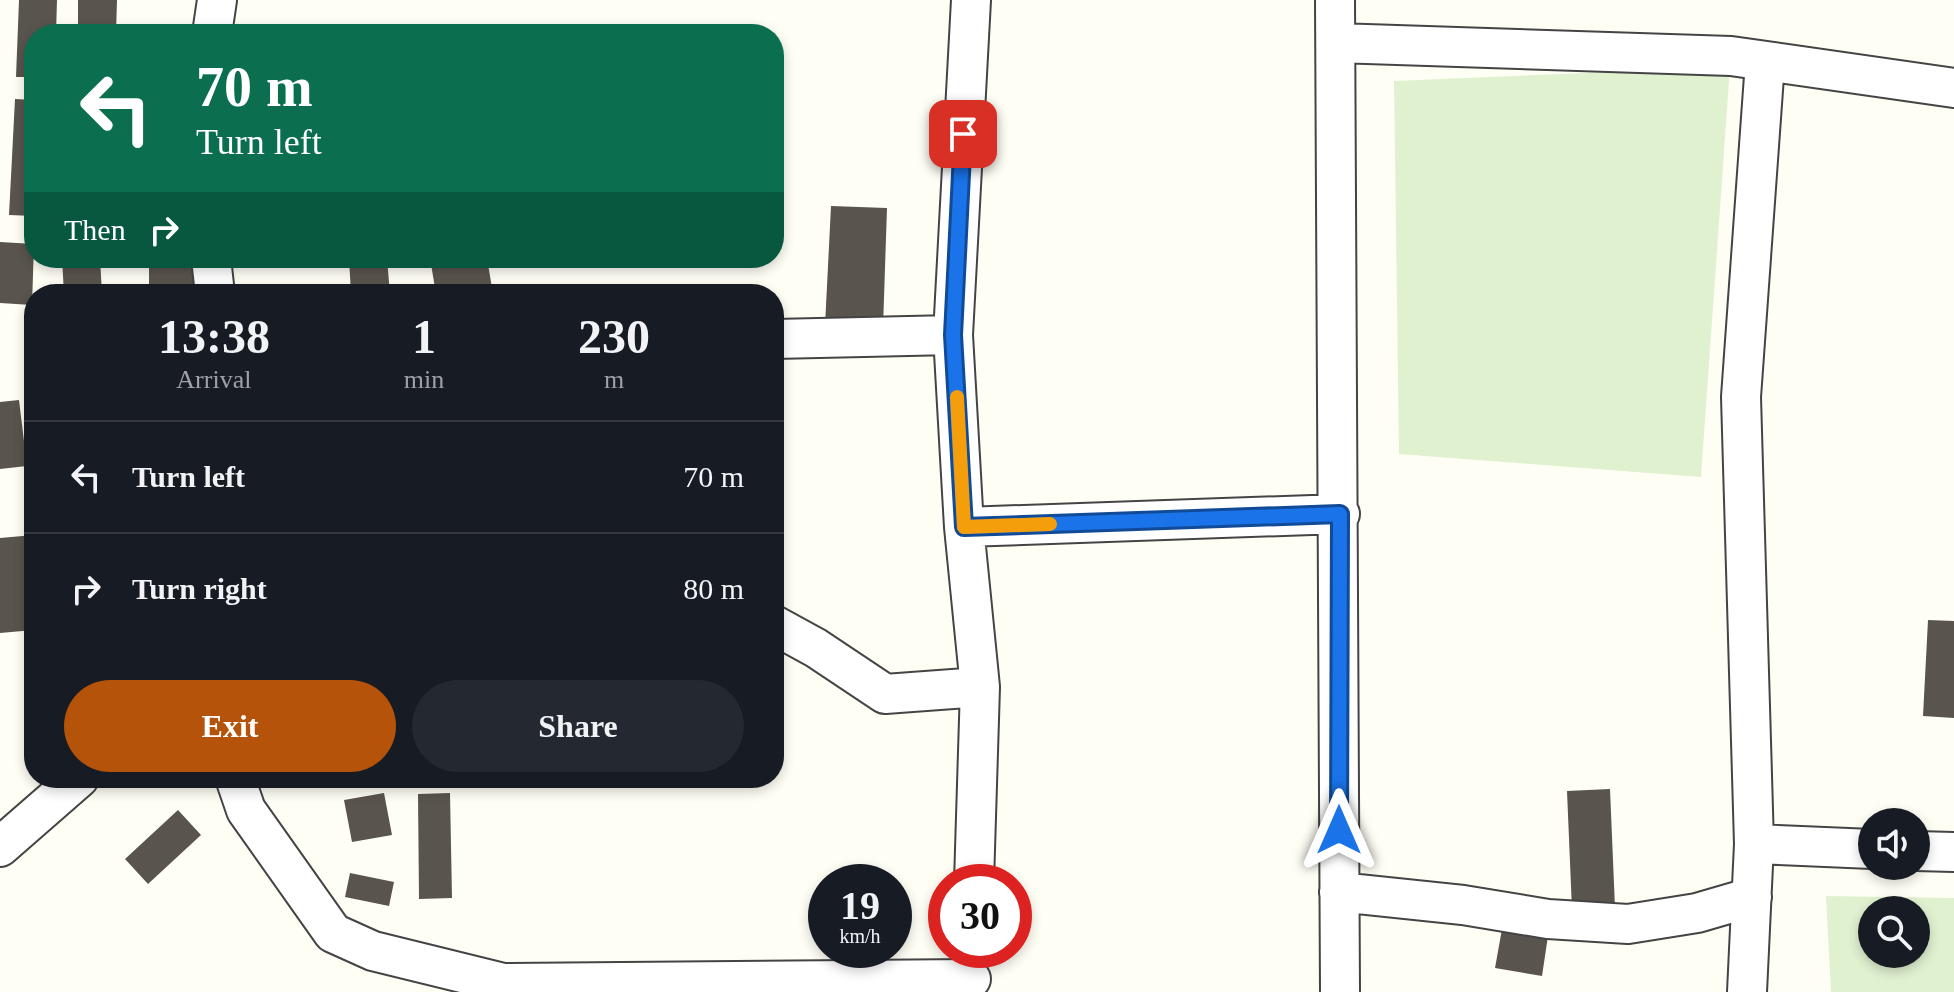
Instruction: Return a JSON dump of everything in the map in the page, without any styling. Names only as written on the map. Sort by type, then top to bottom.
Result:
[{"type":"street","points":[[213,24],[217,0]]},
{"type":"street","points":[[971,0],[953,335],[964,527],[980,687],[975,864]]},
{"type":"street","points":[[1335,0],[1340,514],[1340,992]]},
{"type":"street","points":[[1336,43],[1731,56],[1954,88]]},
{"type":"street","points":[[1747,992],[1754,844],[1741,397],[1765,62]]},
{"type":"street","points":[[784,339],[953,335]]},
{"type":"street","points":[[964,527],[1340,514]]},
{"type":"street","points":[[784,630],[885,694],[980,687]]},
{"type":"street","points":[[0,847],[68,788]]},
{"type":"street","points":[[238,788],[246,810],[333,933],[373,951],[503,987],[971,974]]},
{"type":"street","points":[[1754,844],[1858,848]]},
{"type":"street","points":[[1930,851],[1954,852]]},
{"type":"street","points":[[1339,892],[1463,905],[1548,919],[1628,924],[1697,913],[1752,897]]},
{"type":"green space","points":[[1730,67],[1701,477],[1399,454],[1394,81]]},
{"type":"green space","points":[[1826,896],[1858,896],[1858,968],[1930,968],[1930,898],[1954,898],[1954,992],[1831,992]]},
{"type":"building","points":[[19,0],[57,0],[56,24],[24,24],[24,77],[16,77]]},
{"type":"building","points":[[78,0],[117,0],[116,24],[78,24]]},
{"type":"building","points":[[15,99],[24,99],[24,216],[9,215]]},
{"type":"building","points":[[831,206],[887,208],[883,328],[825,326]]},
{"type":"building","points":[[0,242],[24,243],[24,268],[33,268],[33,284],[24,284],[24,304],[0,303]]},
{"type":"building","points":[[63,268],[101,268],[101,284],[63,284]]},
{"type":"building","points":[[149,268],[197,268],[197,284],[149,284]]},
{"type":"building","points":[[350,268],[388,268],[389,284],[350,284]]},
{"type":"building","points":[[432,268],[489,268],[491,284],[434,284]]},
{"type":"building","points":[[19,400],[24,466],[0,469],[0,402]]},
{"type":"building","points":[[24,536],[24,631],[0,633],[0,538]]},
{"type":"building","points":[[1928,620],[1954,621],[1954,718],[1923,716]]},
{"type":"building","points":[[1610,789],[1615,908],[1572,910],[1567,791]]},
{"type":"building","points":[[384,793],[392,835],[352,842],[344,800]]},
{"type":"building","points":[[450,793],[452,898],[419,899],[418,794]]},
{"type":"building","points":[[178,810],[201,835],[148,884],[125,859]]},
{"type":"building","points":[[350,873],[394,882],[389,906],[345,897]]},
{"type":"building","points":[[1502,929],[1548,936],[1542,976],[1495,968]]},
{"type":"slow traffic","points":[[957,397],[964,527],[1050,524]]},
{"type":"route","points":[[963,134],[953,335],[964,527],[1340,514],[1339,830]]}]
